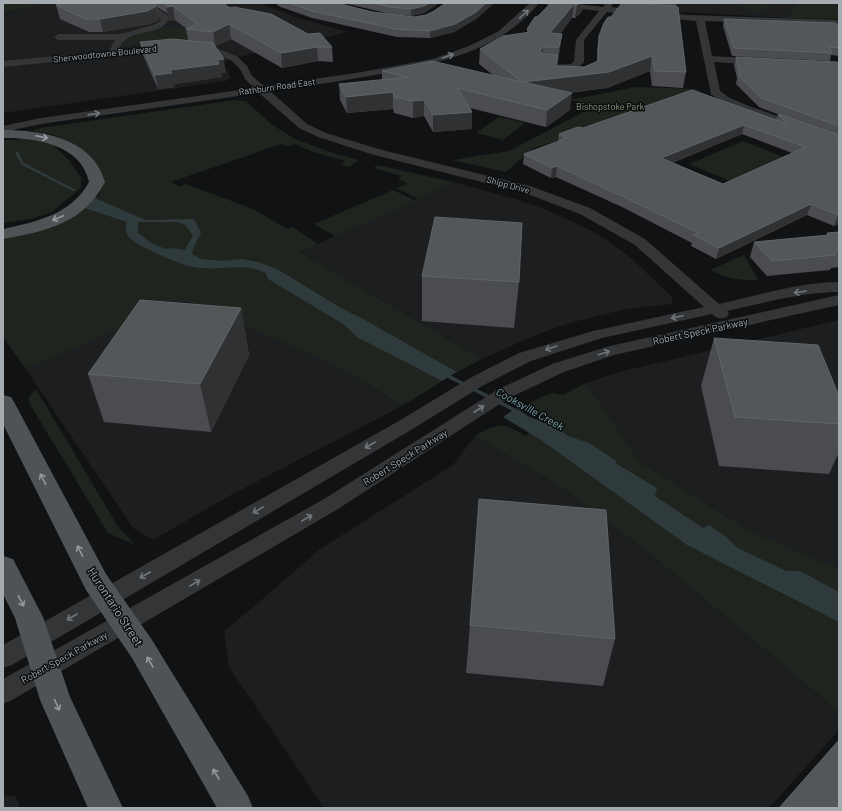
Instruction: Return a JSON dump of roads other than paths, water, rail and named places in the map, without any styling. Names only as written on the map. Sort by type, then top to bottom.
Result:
[{"type":"main road","points":[[3,134],[42,137],[68,148],[82,157],[93,170],[97,182],[92,192],[83,203],[63,216],[36,226],[3,234]]},
{"type":"main road","name":"Hurontario Street","points":[[3,402],[96,582],[142,649],[236,808]]},
{"type":"main road","points":[[3,567],[29,617],[55,700],[106,808]]},
{"type":"street","name":"Rathburn Road East","points":[[3,119],[258,86],[376,73],[435,61],[472,48],[502,33],[536,3]]},
{"type":"street","points":[[547,3],[608,6],[700,18],[839,23]]},
{"type":"street","points":[[545,66],[566,68],[573,67],[579,62],[580,40],[608,6]]},
{"type":"street","points":[[58,37],[122,37],[163,23],[165,18],[150,7]]},
{"type":"street","points":[[700,18],[715,92],[726,100],[745,108],[839,142]]},
{"type":"street","name":"Rathburn Road East","points":[[3,129],[49,120],[379,66],[428,54],[460,44],[492,27]]},
{"type":"street","points":[[113,53],[115,44],[122,37]]},
{"type":"street","name":"Sherwoodtowne Boulevard","points":[[3,64],[175,48]]},
{"type":"street","points":[[188,48],[210,50],[227,54],[235,59],[244,68],[248,77],[258,86]]},
{"type":"street","points":[[708,59],[768,62]]},
{"type":"street","name":"Shipp Drive","points":[[258,86],[303,126],[322,135],[378,153],[526,189],[585,211],[640,242],[733,324]]},
{"type":"street","name":"Robert Speck Parkway","points":[[3,692],[40,653],[106,597],[432,409],[476,382],[525,357],[566,343],[599,334],[780,294],[829,287],[839,288]]},
{"type":"street","name":"Robert Speck Parkway","points":[[3,657],[40,653],[124,623],[331,504],[503,394],[558,368],[610,351],[839,300]]},
{"type":"waterway","name":"Cooksville Creek","points":[[17,153],[23,164],[74,190]]},
{"type":"waterway","name":"Cooksville Creek","points":[[444,374],[524,415]]},
{"type":"park label","name":"Bishopstoke Park","points":[[610,107]]}]
